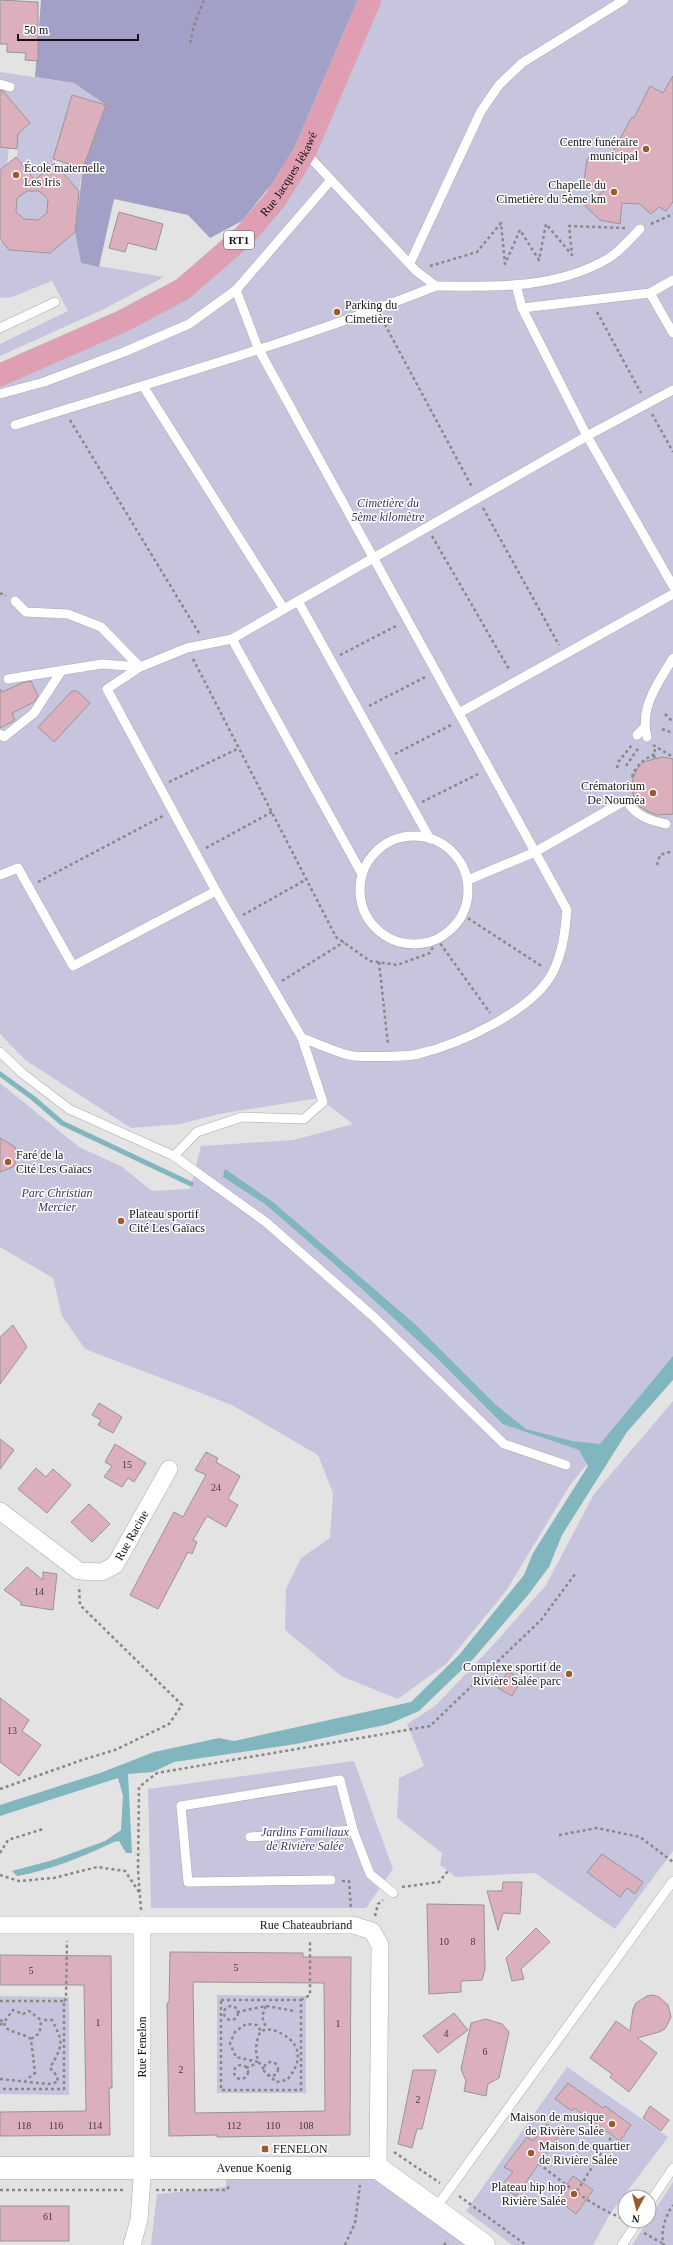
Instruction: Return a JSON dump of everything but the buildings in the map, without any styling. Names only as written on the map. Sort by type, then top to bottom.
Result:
[{"type":"main road","name":"Rue Jacques Iékawé","points":[[0,375],[123,321],[183,289],[245,235],[275,200],[305,152],[370,0]]},
{"type":"main road","name":"Avenue Koenig","points":[[0,2168],[378,2168]]},
{"type":"main road","points":[[378,2168],[484,2245]]},
{"type":"street","name":"Rue Racine","points":[[79,1571],[102,1572],[115,1565],[169,1469]]},
{"type":"street","points":[[0,1511],[79,1571]]},
{"type":"street","name":"Rue Chateaubriand","points":[[0,1925],[353,1925],[372,1930],[380,1945],[378,2168]]},
{"type":"street","name":"Rue Fenelon","points":[[132,2245],[139,2220],[142,2168],[142,1925]]},
{"type":"lane","points":[[410,263],[481,111],[499,85],[522,63],[624,0]]},
{"type":"lane","points":[[0,84],[10,87]]},
{"type":"lane","points":[[305,152],[416,271],[436,286]]},
{"type":"lane","points":[[0,394],[44,382],[124,352],[189,324],[236,290],[331,180]]},
{"type":"lane","points":[[14,425],[143,386],[378,310],[436,286],[516,285],[564,279],[610,258],[640,229]]},
{"type":"lane","points":[[522,308],[650,293],[673,280]]},
{"type":"lane","points":[[516,285],[522,308],[587,436],[673,586]]},
{"type":"lane","points":[[236,290],[258,348],[567,910],[564,946],[552,973],[532,1000],[466,1038],[417,1054],[353,1056],[302,1038]]},
{"type":"lane","points":[[650,293],[673,333]]},
{"type":"lane","points":[[0,328],[55,302]]},
{"type":"lane","points":[[143,386],[284,609]]},
{"type":"lane","points":[[174,1156],[197,1132],[242,1117],[304,1119],[323,1102],[302,1038],[216,891],[107,689],[140,668],[187,648],[232,639],[372,557],[587,436],[673,390]]},
{"type":"lane","points":[[461,716],[516,681],[673,594]]},
{"type":"lane","points":[[298,600],[430,839]]},
{"type":"lane","points":[[15,601],[26,612],[68,614],[100,627],[140,668]]},
{"type":"lane","points":[[232,639],[362,874]]},
{"type":"lane","points":[[637,736],[646,732],[648,700],[673,658]]},
{"type":"lane","points":[[8,679],[102,664],[140,668]]},
{"type":"lane","points":[[0,734],[4,737],[34,713],[62,670]]},
{"type":"lane","points":[[468,880],[535,852],[626,800],[632,809],[642,817],[666,824]]},
{"type":"lane","points":[[414,836],[430,839],[444,845],[455,854],[463,866],[468,880],[468,898],[462,915],[452,929],[437,939],[420,944],[402,943],[386,936],[372,925],[363,909],[361,898],[362,874],[370,859],[382,847],[397,839],[414,836]]},
{"type":"lane","points":[[0,875],[18,868],[73,966],[216,891]]},
{"type":"lane","points":[[0,1052],[22,1073],[69,1109],[174,1156],[267,1223],[375,1318],[504,1444],[566,1465]]},
{"type":"lane","points":[[331,1880],[188,1882],[181,1806],[340,1780],[353,1830],[370,1874],[393,1893]]},
{"type":"lane","points":[[250,1837],[353,1830]]},
{"type":"lane","points":[[435,2209],[673,1882]]},
{"type":"lane","points":[[657,2192],[673,2168]]},
{"type":"lane","points":[[622,2245],[633,2229]]},
{"type":"path","points":[[190,43],[195,22],[204,0]]},
{"type":"path","points":[[416,271],[477,252],[501,223],[505,264],[520,230],[539,260],[546,224],[572,255],[569,226],[640,229],[673,214]]},
{"type":"path","points":[[594,306],[673,452]]},
{"type":"path","points":[[378,310],[478,498],[565,654]]},
{"type":"path","points":[[63,410],[81,436],[207,645]]},
{"type":"path","points":[[427,526],[516,681]]},
{"type":"path","points":[[331,660],[408,620]]},
{"type":"path","points":[[187,648],[336,937],[370,961],[396,965],[430,953],[437,939],[496,1022]]},
{"type":"path","points":[[359,710],[436,672]]},
{"type":"path","points":[[665,714],[673,722]]},
{"type":"path","points":[[386,759],[461,716]]},
{"type":"path","points":[[662,729],[673,733]]},
{"type":"path","points":[[632,777],[641,762],[655,756],[655,748],[646,732]]},
{"type":"path","points":[[626,766],[646,732]]},
{"type":"path","points":[[617,768],[619,761],[637,736]]},
{"type":"path","points":[[159,787],[239,748]]},
{"type":"path","points":[[655,748],[673,758]]},
{"type":"path","points":[[412,807],[489,769]]},
{"type":"path","points":[[29,887],[172,811]]},
{"type":"path","points":[[196,854],[272,812]]},
{"type":"path","points":[[657,865],[660,855],[673,851]]},
{"type":"path","points":[[233,920],[306,879]]},
{"type":"path","points":[[462,915],[552,973]]},
{"type":"path","points":[[272,987],[344,942]]},
{"type":"path","points":[[379,962],[390,1055]]},
{"type":"path","points":[[0,1790],[82,1760],[115,1750],[169,1724],[182,1705],[80,1606],[79,1571]]},
{"type":"path","points":[[142,1925],[140,1892],[139,1787],[157,1773],[430,1726],[541,1620],[575,1574]]},
{"type":"path","points":[[560,1835],[597,1828],[640,1837],[673,1862]]},
{"type":"path","points":[[0,1853],[8,1840],[43,1829]]},
{"type":"path","points":[[0,1875],[19,1881],[54,1878],[97,1867],[125,1871],[140,1892]]},
{"type":"path","points":[[331,1880],[349,1881],[353,1925]]},
{"type":"path","points":[[0,2089],[64,2089],[64,2000],[66,1999],[68,1925]]},
{"type":"path","points":[[301,2000],[301,2090],[221,2090],[221,2000],[301,2000],[310,1995],[310,1926]]},
{"type":"path","points":[[0,2001],[64,2000]]},
{"type":"path","points":[[238,2012],[266,2006],[295,2011]]},
{"type":"path","points":[[266,2006],[262,2014],[262,2020],[268,2028]]},
{"type":"path","points":[[229,2007],[235,2008],[238,2012],[236,2018],[232,2020],[225,2016],[224,2012],[229,2007]]},
{"type":"path","points":[[0,2025],[13,2010],[23,2014],[29,2011],[41,2020],[52,2020],[62,2038],[58,2054],[50,2068],[57,2076],[58,2082],[48,2084],[26,2080],[5,2081],[0,2079]]},
{"type":"path","points":[[0,2020],[4,2022],[5,2027],[9,2031],[22,2033],[31,2039],[35,2073],[26,2080]]},
{"type":"path","points":[[31,2039],[39,2034],[41,2020]]},
{"type":"path","points":[[258,2062],[236,2057],[230,2043],[235,2032],[246,2024],[257,2025],[261,2030]]},
{"type":"path","points":[[268,2028],[293,2040],[298,2053],[294,2071],[287,2080],[276,2082],[258,2062],[256,2040],[261,2030],[268,2028]]},
{"type":"path","points":[[246,2068],[258,2062]]},
{"type":"path","points":[[264,2069],[268,2062],[276,2065],[276,2073],[268,2074]]},
{"type":"path","points":[[243,2065],[246,2068],[246,2076],[242,2078],[236,2076],[234,2070],[237,2066],[243,2065]]},
{"type":"path","points":[[577,2191],[612,2136]]},
{"type":"path","points":[[539,2164],[610,2214],[617,2216]]},
{"type":"path","points":[[150,2190],[226,2190],[230,2184]]},
{"type":"path","points":[[353,2185],[366,2186]]},
{"type":"path","points":[[345,2245],[355,2223],[360,2185]]},
{"type":"path","points":[[0,2190],[131,2190]]},
{"type":"path","points":[[664,2244],[661,2234],[665,2219],[673,2205]]},
{"type":"path","points":[[470,2214],[474,2208]]},
{"type":"path","points":[[643,2229],[664,2244]]},
{"type":"path","points":[[442,2236],[452,2242]]},
{"type":"green space","name":"Cimetière du 5ème kilomètre","points":[[370,0],[673,0],[673,1361],[570,1485],[506,1591],[446,1664],[398,1699],[341,1676],[285,1630],[286,1589],[301,1558],[330,1538],[333,1493],[318,1455],[232,1405],[85,1349],[62,1316],[53,1278],[0,1247],[0,1083],[79,1147],[121,1166],[152,1191],[190,1189],[201,1146],[294,1140],[353,1124],[319,1098],[219,1114],[180,1124],[131,1128],[25,1060],[0,1034],[0,375],[123,321],[245,235]]},
{"type":"green space","points":[[0,72],[74,83],[106,105],[72,95],[52,165],[35,180],[17,158],[18,134],[30,123],[6,95],[0,100]]},
{"type":"green space","points":[[0,147],[9,148],[7,164],[0,170]]},
{"type":"green space","points":[[62,162],[83,168],[79,191],[59,168]]},
{"type":"green space","points":[[27,191],[39,191],[48,199],[47,213],[38,220],[24,219],[16,212],[17,198]]},
{"type":"green space","points":[[75,232],[81,263],[164,277],[104,309],[0,356],[0,344],[68,311],[52,281],[12,297],[0,298],[0,243],[2,241],[9,250],[49,253]]},
{"type":"green space","name":"Complexe sportif de Rivière Salée parc","points":[[673,1401],[673,1851],[615,1929],[535,1873],[456,1877],[440,1865],[442,1853],[397,1818],[399,1778],[424,1766],[407,1724],[435,1706],[495,1643],[546,1585],[594,1494]]},
{"type":"green space","name":"Jardins Familiaux de Rivière Salée","points":[[354,1761],[393,1869],[366,1908],[151,1908],[148,1789]]},
{"type":"green space","points":[[217,1995],[306,1996],[306,2093],[217,2093]]},
{"type":"green space","points":[[0,1996],[69,1997],[69,2095],[0,2094]]},
{"type":"green space","points":[[567,2067],[668,2137],[629,2189],[617,2189],[617,2205],[610,2214],[593,2245],[512,2245],[466,2211]]},
{"type":"green space","points":[[226,2177],[356,2177],[378,2180],[470,2245],[151,2245],[157,2194],[226,2187]]},
{"type":"green space","points":[[673,2182],[673,2245],[632,2245],[642,2229],[657,2229],[657,2207]]},
{"type":"shaded area","points":[[41,0],[358,0],[305,152],[267,190],[242,221],[210,238],[188,215],[114,199],[99,267],[81,263],[75,232],[83,168],[106,105],[74,83],[35,77]]},
{"type":"shaded area","points":[[225,1169],[273,1202],[416,1325],[496,1405],[526,1429],[572,1441],[600,1444],[673,1356],[673,1380],[627,1432],[562,1535],[549,1567],[528,1595],[474,1658],[419,1711],[389,1724],[296,1744],[174,1762],[153,1772],[128,1774],[132,1853],[126,1853],[119,1841],[114,1842],[66,1862],[17,1876],[12,1871],[53,1860],[105,1841],[121,1830],[123,1796],[118,1778],[0,1816],[0,1805],[100,1773],[154,1752],[219,1738],[234,1741],[411,1702],[459,1655],[524,1575],[533,1553],[588,1466],[579,1450],[503,1424],[438,1359],[339,1268],[265,1204],[223,1177]]},
{"type":"waterway","points":[[0,1074],[33,1098],[62,1123],[191,1184]]},
{"type":"place","name":"Centre funéraire municipal","points":[[646,149]]},
{"type":"place","name":"École maternelle Les Iris","points":[[16,175]]},
{"type":"place","name":"Chapelle du Cimetière du 5ème km","points":[[614,192]]},
{"type":"place","name":"Parking du Cimetière","points":[[337,312]]},
{"type":"place","name":"Crématorium De Nouméa","points":[[653,793]]},
{"type":"place","name":"Faré de la Cité Les Gaïacs","points":[[8,1162]]},
{"type":"place","name":"Plateau sportif Cité Les Gaïacs","points":[[121,1221]]},
{"type":"place","name":"Complexe sportif de Rivière Salée parc","points":[[569,1674]]},
{"type":"place","name":"Maison de musique de Rivière Salée","points":[[612,2124]]},
{"type":"place","name":"FENELON","points":[[265,2149]]},
{"type":"place","name":"Maison de quartier de Rivière Salée","points":[[531,2153]]},
{"type":"place","name":"Plateau hip hop Rivière Salée","points":[[574,2194]]},
{"type":"park label","name":"Parc Christian Mercier","points":[[57,1200]]}]
